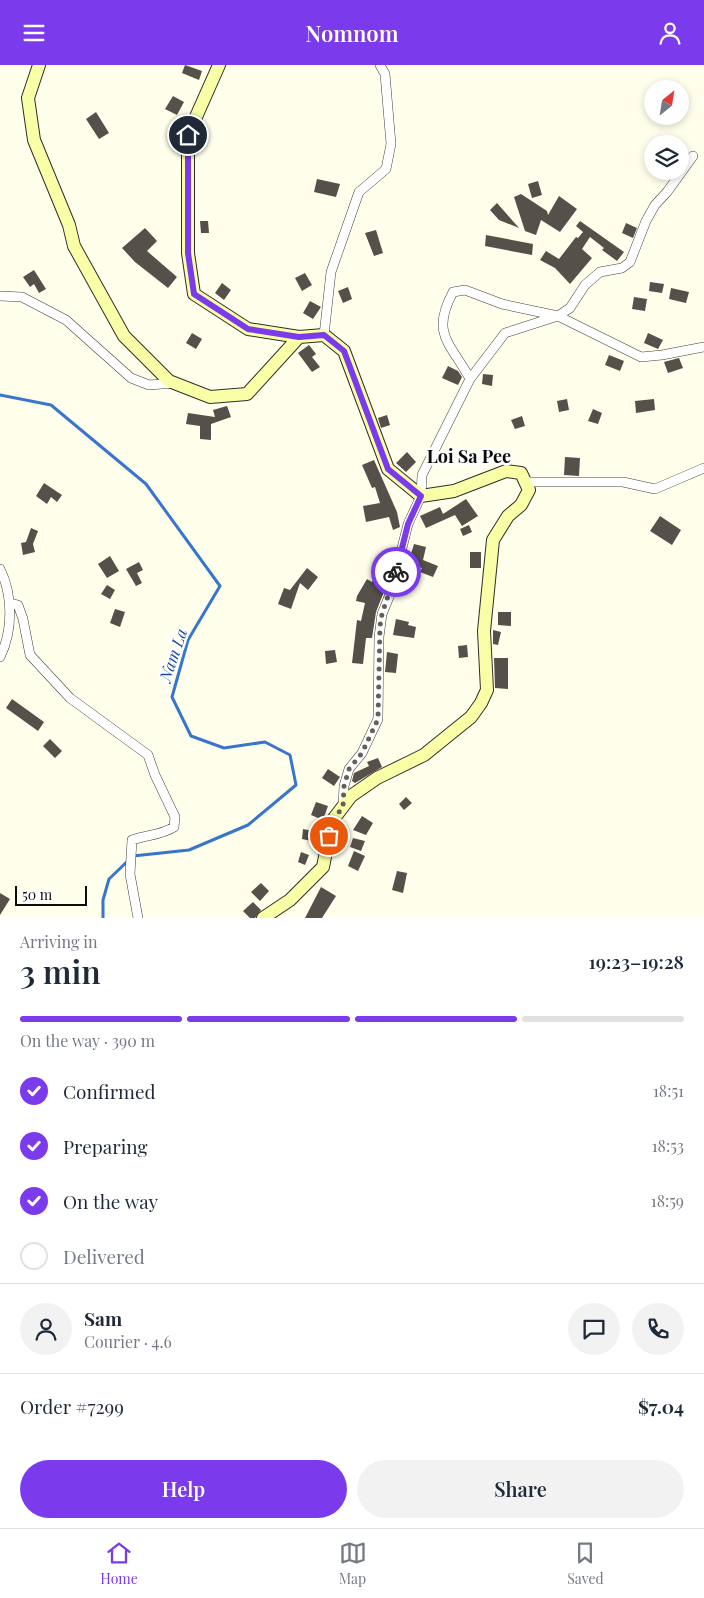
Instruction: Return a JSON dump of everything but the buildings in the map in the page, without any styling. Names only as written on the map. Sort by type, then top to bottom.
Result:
[{"type":"main road","points":[[38,65],[28,98],[34,140],[69,225],[74,246],[124,336],[169,381],[210,397],[247,394],[299,337]]},
{"type":"main road","points":[[219,65],[188,135],[188,253],[194,294],[248,329],[299,337],[324,335],[344,351],[388,469],[421,496],[454,491],[506,471],[521,473],[529,490],[521,505],[508,516],[493,540],[484,631],[487,690],[481,703],[472,717],[424,755],[377,778],[351,796],[332,821],[323,867],[290,901],[264,918]]},
{"type":"street","points":[[324,335],[331,272],[359,192],[386,169],[391,144],[384,74],[380,65]]},
{"type":"street","points":[[343,807],[344,786],[349,769],[362,753],[378,719],[379,637],[382,614],[391,592],[408,524],[421,496],[422,475],[470,379],[505,333],[558,316],[570,308],[585,285],[600,272],[622,268],[630,262],[646,221],[655,205],[668,193],[693,156]]},
{"type":"street","points":[[470,379],[462,363],[448,347],[442,331],[445,307],[453,292],[465,290],[502,304],[558,316],[642,357],[704,347]]},
{"type":"street","points":[[0,296],[22,297],[66,319],[131,378],[149,385],[174,383]]},
{"type":"street","points":[[525,482],[623,482],[655,489],[704,468]]},
{"type":"street","points":[[0,569],[7,583],[10,603],[6,646],[0,657]]},
{"type":"street","points":[[10,603],[18,605],[24,619],[30,655],[47,674],[70,698],[148,755],[174,817],[174,827],[165,833],[150,834],[132,839],[130,874],[138,918]]},
{"type":"waterway","name":"Nam La","points":[[0,395],[51,405],[146,484],[220,586],[188,640],[172,697],[191,736],[224,748],[265,742],[290,755],[296,785],[248,825],[189,850],[133,856],[109,879],[103,900],[103,918]]},
{"type":"way so far","points":[[329,836],[332,821],[343,807],[344,786],[349,769],[362,753],[378,719],[380,626],[396,572]]},
{"type":"district","name":"Loi Sa Pee","points":[[469,457]]},
{"type":"route","points":[[188,135],[188,253],[194,294],[248,329],[299,337],[324,335],[344,351],[388,469],[421,496],[408,524],[396,572]]}]
